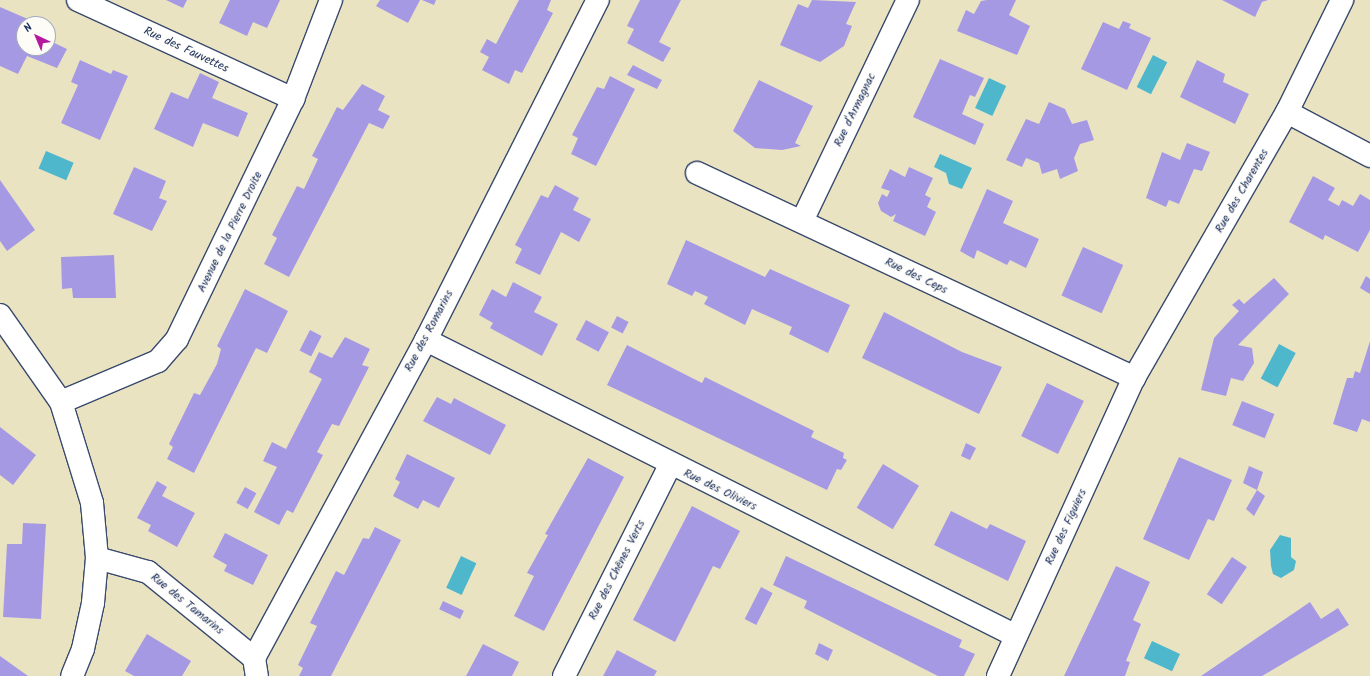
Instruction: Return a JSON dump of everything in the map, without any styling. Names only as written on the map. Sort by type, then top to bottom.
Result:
[{"type":"street","name":"Rue des Fauvettes","points":[[78,0],[294,99]]},
{"type":"street","name":"Avenue de la Pierre Droite","points":[[61,402],[158,361],[177,339],[294,99],[331,0]]},
{"type":"street","name":"Rue des Romarins","points":[[255,667],[426,340],[598,0]]},
{"type":"street","name":"Rue d'Armagnac","points":[[802,221],[908,0]]},
{"type":"street","name":"Rue des Charentes","points":[[1134,378],[1287,112],[1342,0]]},
{"type":"street","points":[[1287,112],[1370,156]]},
{"type":"street","name":"Rue des Ceps","points":[[697,174],[802,221],[1134,378]]},
{"type":"street","points":[[0,315],[61,402],[92,503],[96,558],[93,603],[83,649],[72,676]]},
{"type":"street","name":"Rue des Oliviers","points":[[426,340],[670,465],[1016,636]]},
{"type":"street","name":"Rue des Figuiers","points":[[998,676],[1134,378]]},
{"type":"street","name":"Rue des Chênes Verts","points":[[564,676],[670,465]]},
{"type":"street","name":"Rue des Tamarins","points":[[96,558],[148,572],[255,667]]},
{"type":"water","points":[[1153,55],[1167,62],[1151,94],[1137,87]]},
{"type":"water","points":[[989,78],[1006,86],[992,116],[975,108]]},
{"type":"water","points":[[46,151],[74,163],[66,180],[39,168]]},
{"type":"water","points":[[940,154],[972,168],[962,189],[949,184],[946,173],[934,167]]},
{"type":"water","points":[[1279,344],[1296,353],[1277,387],[1261,378]]},
{"type":"water","points":[[1280,535],[1291,538],[1291,557],[1296,561],[1294,570],[1281,578],[1273,574],[1270,550]]},
{"type":"water","points":[[461,556],[476,563],[462,595],[446,588]]},
{"type":"water","points":[[1152,641],[1180,654],[1172,671],[1144,658]]},
{"type":"building","points":[[166,0],[187,0],[183,8]]},
{"type":"building","points":[[230,0],[280,0],[267,28],[253,22],[247,36],[219,23]]},
{"type":"building","points":[[380,0],[420,0],[408,23],[376,6]]},
{"type":"building","points":[[422,0],[436,0],[434,5]]},
{"type":"building","points":[[519,0],[551,0],[547,10],[553,13],[522,73],[515,70],[509,84],[482,70],[489,57],[480,52],[487,39],[496,44]]},
{"type":"building","points":[[640,0],[681,0],[659,42],[671,48],[663,62],[627,43],[634,29],[627,26]]},
{"type":"building","points":[[812,0],[856,2],[846,24],[852,26],[844,46],[820,62],[780,45],[798,4],[808,8]]},
{"type":"building","points":[[1016,0],[1009,15],[1030,26],[1017,55],[957,31],[966,10],[974,14],[981,1]]},
{"type":"building","points":[[1222,0],[1268,0],[1262,2],[1255,17]]},
{"type":"building","points":[[0,7],[21,16],[16,16],[16,56],[27,56],[18,74],[0,66]]},
{"type":"building","points":[[1123,21],[1131,24],[1129,28],[1151,38],[1127,90],[1081,69],[1103,22],[1119,29]]},
{"type":"building","points":[[56,44],[67,49],[57,68],[27,56],[56,56]]},
{"type":"building","points":[[940,59],[984,78],[975,97],[970,95],[962,114],[984,124],[975,145],[913,117]]},
{"type":"building","points":[[80,60],[111,74],[113,70],[128,76],[100,140],[61,123],[78,85],[71,82]]},
{"type":"building","points":[[1197,60],[1225,74],[1223,82],[1249,94],[1235,124],[1180,97]]},
{"type":"building","points":[[633,65],[662,80],[657,89],[627,75]]},
{"type":"building","points":[[200,73],[219,82],[212,98],[248,113],[238,137],[203,123],[193,147],[154,129],[171,92],[188,99]]},
{"type":"building","points":[[610,76],[635,89],[596,166],[571,154],[578,138],[572,135],[597,87],[604,89]]},
{"type":"building","points":[[759,80],[813,106],[795,143],[801,146],[782,150],[755,148],[733,131]]},
{"type":"building","points":[[362,84],[385,96],[378,110],[390,116],[383,129],[369,123],[289,277],[264,264],[277,238],[272,235],[297,186],[304,189],[318,159],[312,156],[337,107],[343,110]]},
{"type":"building","points":[[1049,102],[1065,109],[1072,124],[1087,120],[1094,140],[1080,144],[1074,158],[1078,171],[1060,179],[1057,169],[1042,174],[1039,163],[1026,158],[1022,167],[1006,160],[1026,119],[1039,124]]},
{"type":"building","points":[[1187,143],[1210,152],[1202,171],[1194,169],[1179,204],[1169,200],[1166,207],[1146,198],[1162,152],[1180,160]]},
{"type":"building","points":[[134,167],[166,181],[159,198],[167,201],[152,231],[113,214]]},
{"type":"building","points":[[909,167],[933,178],[925,195],[931,198],[927,207],[936,212],[925,236],[893,221],[896,214],[891,217],[881,211],[878,203],[882,194],[887,197],[890,191],[881,188],[890,169],[905,177]]},
{"type":"building","points":[[1313,176],[1335,188],[1328,200],[1339,206],[1342,200],[1353,206],[1360,194],[1370,200],[1370,230],[1358,252],[1325,235],[1323,240],[1289,222]]},
{"type":"building","points":[[0,180],[35,230],[7,251],[0,241]]},
{"type":"building","points":[[555,185],[579,198],[573,210],[591,219],[579,242],[561,232],[540,275],[515,263],[522,249],[515,245],[541,195],[548,198]]},
{"type":"building","points":[[987,189],[1013,201],[1003,223],[1039,239],[1026,268],[1010,260],[1007,265],[977,250],[974,259],[960,251]]},
{"type":"building","points":[[686,240],[765,277],[770,269],[850,305],[828,353],[789,334],[792,327],[752,309],[745,325],[704,304],[708,297],[695,291],[692,296],[667,284]]},
{"type":"building","points":[[1083,247],[1123,265],[1102,313],[1061,295]]},
{"type":"building","points":[[114,255],[116,298],[73,298],[72,288],[62,289],[61,257]]},
{"type":"building","points":[[1366,276],[1370,279],[1370,294],[1360,288]]},
{"type":"building","points":[[1274,278],[1289,294],[1238,345],[1252,348],[1254,363],[1243,381],[1231,378],[1226,396],[1201,390],[1214,338],[1239,311],[1232,305],[1239,299],[1244,304]]},
{"type":"building","points":[[513,282],[542,297],[534,312],[558,324],[542,356],[490,328],[493,323],[479,315],[492,289],[506,297]]},
{"type":"building","points":[[245,289],[288,311],[267,353],[256,348],[194,473],[167,459],[173,447],[169,444],[194,393],[200,395],[217,364],[221,349],[217,346]]},
{"type":"building","points":[[884,312],[962,352],[1002,367],[979,414],[862,358]]},
{"type":"building","points":[[617,316],[629,322],[623,333],[611,328]]},
{"type":"building","points":[[586,320],[609,332],[599,352],[576,339]]},
{"type":"building","points":[[310,330],[322,336],[311,356],[300,350]]},
{"type":"building","points":[[345,337],[370,349],[362,365],[369,367],[339,426],[332,424],[317,452],[323,455],[293,513],[287,510],[279,525],[254,512],[277,467],[263,461],[272,442],[286,449],[322,379],[309,372],[319,352],[332,358]]},
{"type":"building","points":[[1370,341],[1370,422],[1362,419],[1357,432],[1333,424],[1347,378],[1353,378],[1355,371],[1360,373]]},
{"type":"building","points":[[627,345],[702,383],[705,377],[814,431],[811,437],[844,453],[843,458],[847,460],[841,470],[837,469],[827,490],[607,385]]},
{"type":"building","points":[[1047,383],[1084,401],[1058,454],[1021,436]]},
{"type":"building","points":[[437,397],[451,404],[454,398],[506,425],[490,455],[423,421]]},
{"type":"building","points":[[1242,401],[1274,414],[1265,438],[1232,425]]},
{"type":"building","points":[[0,427],[36,455],[13,485],[0,475]]},
{"type":"building","points":[[966,443],[976,448],[970,460],[961,456]]},
{"type":"building","points":[[407,454],[455,478],[439,508],[423,500],[418,509],[393,496],[400,482],[395,479]]},
{"type":"building","points":[[1179,457],[1232,480],[1214,521],[1208,519],[1189,560],[1143,539]]},
{"type":"building","points":[[588,458],[624,477],[544,631],[514,616],[534,576],[527,573],[548,535],[545,534]]},
{"type":"building","points":[[883,464],[919,486],[893,529],[857,508]]},
{"type":"building","points":[[1249,466],[1263,472],[1257,490],[1243,483]]},
{"type":"building","points":[[157,481],[167,487],[162,496],[195,513],[177,547],[148,531],[151,525],[137,518]]},
{"type":"building","points":[[245,487],[256,493],[248,509],[236,503]]},
{"type":"building","points":[[1257,490],[1265,496],[1254,516],[1246,509]]},
{"type":"building","points":[[692,506],[740,531],[720,569],[713,566],[675,642],[633,620]]},
{"type":"building","points":[[951,511],[987,529],[990,524],[1026,541],[1008,581],[934,545]]},
{"type":"building","points":[[23,523],[46,524],[41,619],[3,617],[7,544],[22,544]]},
{"type":"building","points":[[375,527],[401,540],[331,676],[299,676],[303,668],[298,665],[317,626],[310,623],[336,571],[344,575],[363,538],[369,539]]},
{"type":"building","points":[[225,533],[268,555],[253,585],[224,571],[227,565],[213,557]]},
{"type":"building","points":[[786,556],[962,640],[959,647],[975,654],[964,676],[938,676],[804,608],[807,601],[773,585]]},
{"type":"building","points":[[1232,557],[1247,567],[1222,604],[1207,594]]},
{"type":"building","points":[[1116,566],[1150,582],[1133,620],[1141,624],[1126,661],[1130,662],[1125,676],[1064,676]]},
{"type":"building","points":[[761,587],[773,593],[756,625],[745,619]]},
{"type":"building","points":[[443,601],[464,611],[460,619],[439,609]]},
{"type":"building","points":[[1310,602],[1321,619],[1338,608],[1349,625],[1262,676],[1201,676]]},
{"type":"building","points":[[147,634],[191,661],[182,676],[134,676],[125,671]]},
{"type":"building","points":[[819,643],[833,650],[828,661],[815,654]]},
{"type":"building","points":[[483,644],[519,662],[512,676],[466,676]]},
{"type":"building","points":[[617,650],[657,671],[654,676],[603,676]]},
{"type":"building","points":[[0,656],[28,676],[0,676]]}]
